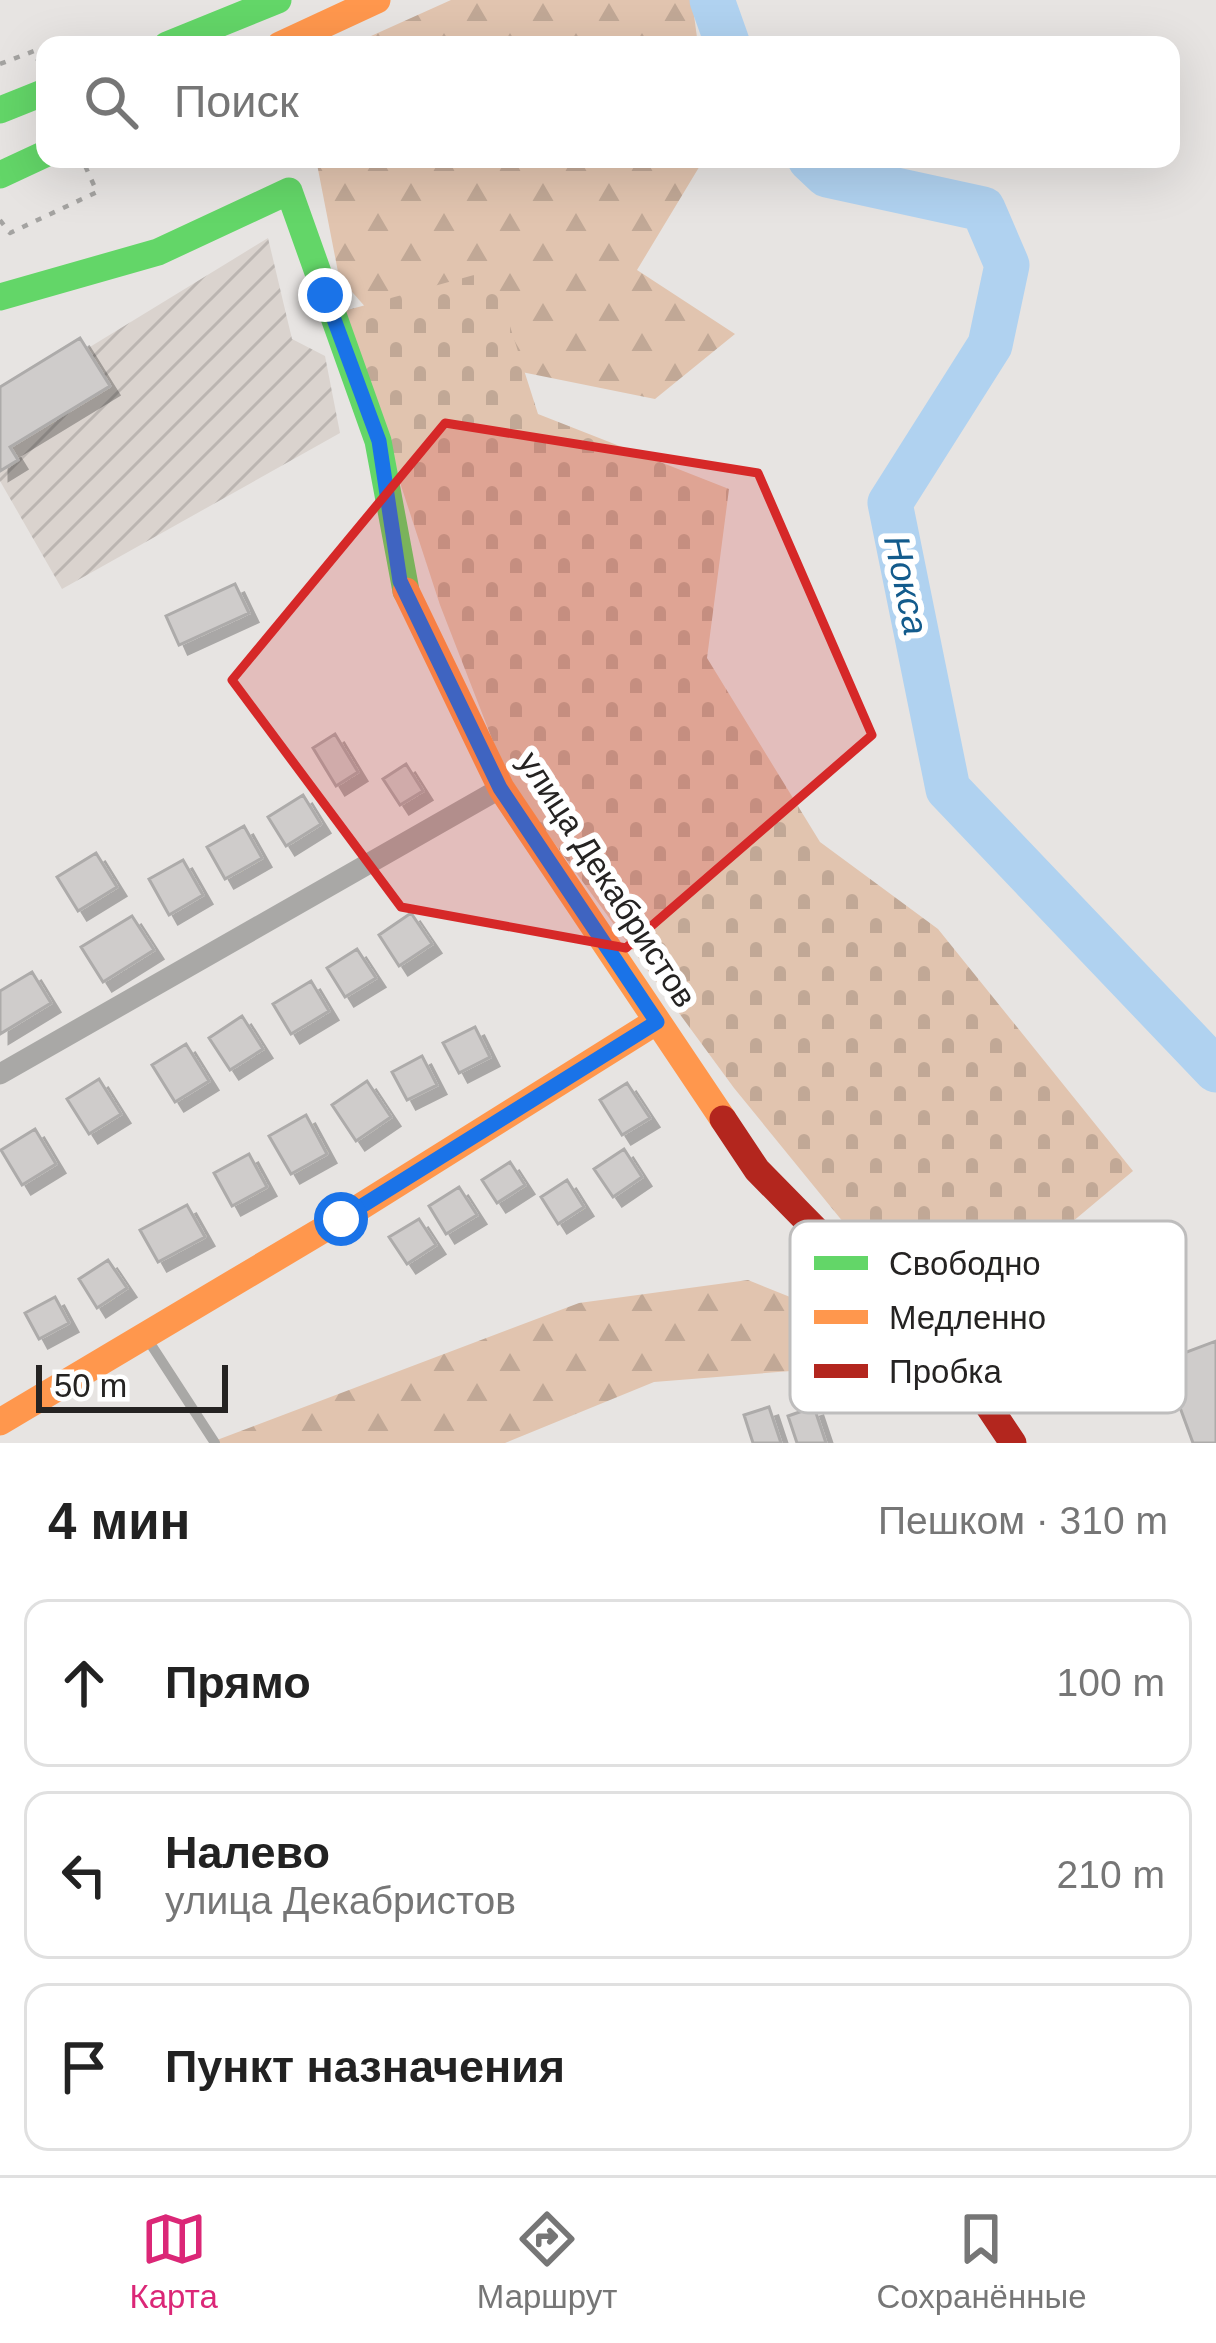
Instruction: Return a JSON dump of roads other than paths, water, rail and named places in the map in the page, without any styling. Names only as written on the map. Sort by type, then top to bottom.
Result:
[{"type":"street","points":[[189,36],[278,0]]},
{"type":"street","points":[[299,36],[377,0]]},
{"type":"street","points":[[0,110],[36,96]]},
{"type":"street","points":[[0,175],[36,158]]},
{"type":"street","name":"улица Декабристов","points":[[0,297],[158,252],[289,191],[379,441],[400,581],[500,788],[757,1170],[807,1221]]},
{"type":"street","points":[[0,1074],[500,788]]},
{"type":"street","points":[[0,1422],[341,1219],[657,1022]]},
{"type":"street","name":"улица Декабристов","points":[[993,1413],[1013,1443]]},
{"type":"lane","points":[[145,1335],[215,1443]]},
{"type":"waterway","name":"Нокса","points":[[712,0],[725,36]]},
{"type":"waterway","name":"Нокса","points":[[820,168],[827,175],[983,209],[1007,265],[990,345],[890,503],[948,789],[1216,1070]]}]
